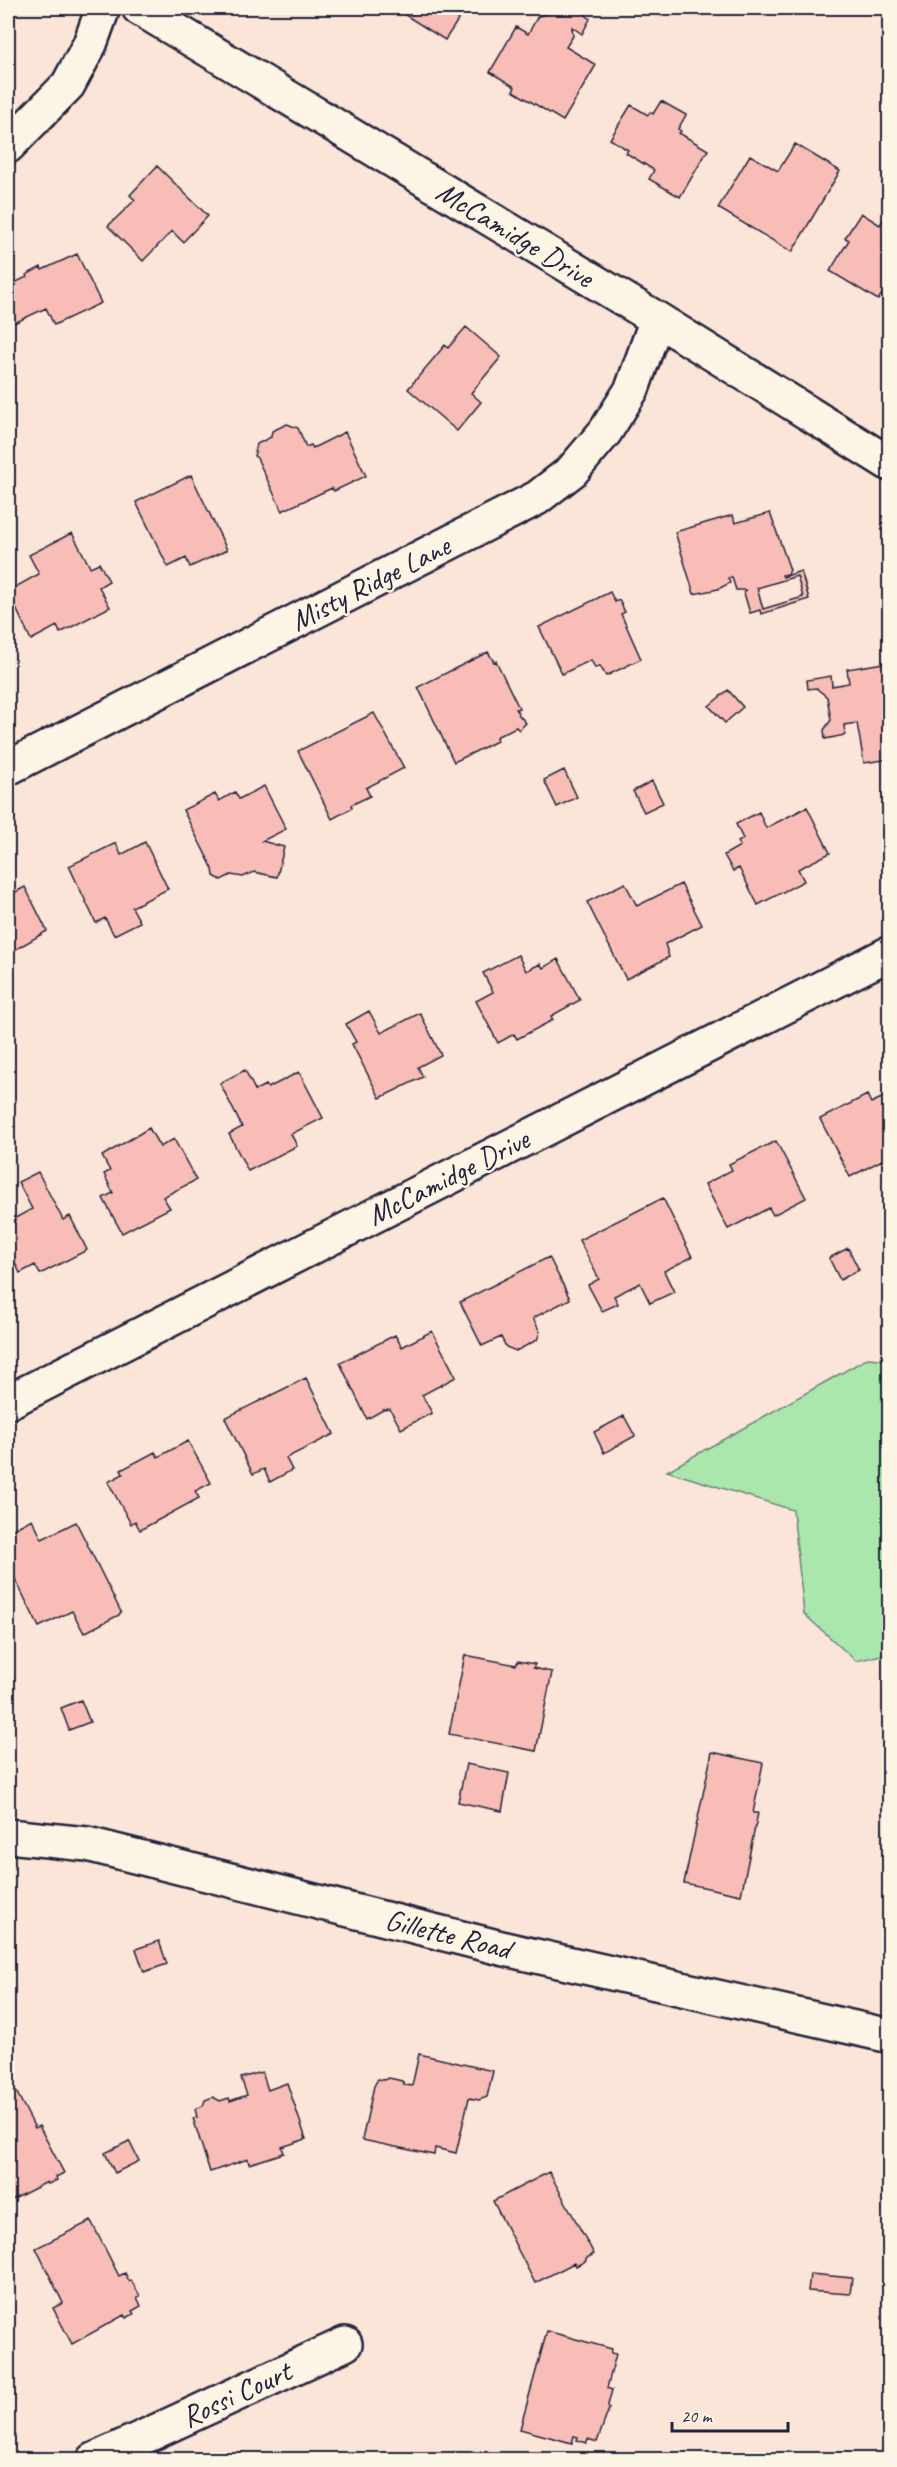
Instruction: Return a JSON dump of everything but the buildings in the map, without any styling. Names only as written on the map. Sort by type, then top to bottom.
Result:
[{"type":"street","points":[[8,146],[68,86],[90,44],[103,8]]},
{"type":"street","name":"McCamidge Drive","points":[[139,8],[657,319],[890,464]]},
{"type":"street","name":"Misty Ridge Lane","points":[[8,768],[537,498],[572,471],[605,432],[632,389],[657,319]]},
{"type":"street","name":"McCamidge Drive","points":[[8,1402],[890,953]]},
{"type":"street","name":"Gillette Road","points":[[8,1836],[87,1844],[505,1949],[890,2036]]},
{"type":"street","name":"Rossi Court","points":[[94,2460],[345,2344]]},
{"type":"green space","points":[[868,1358],[889,1360],[890,1653],[856,1661],[804,1614],[793,1510],[667,1471]]}]
